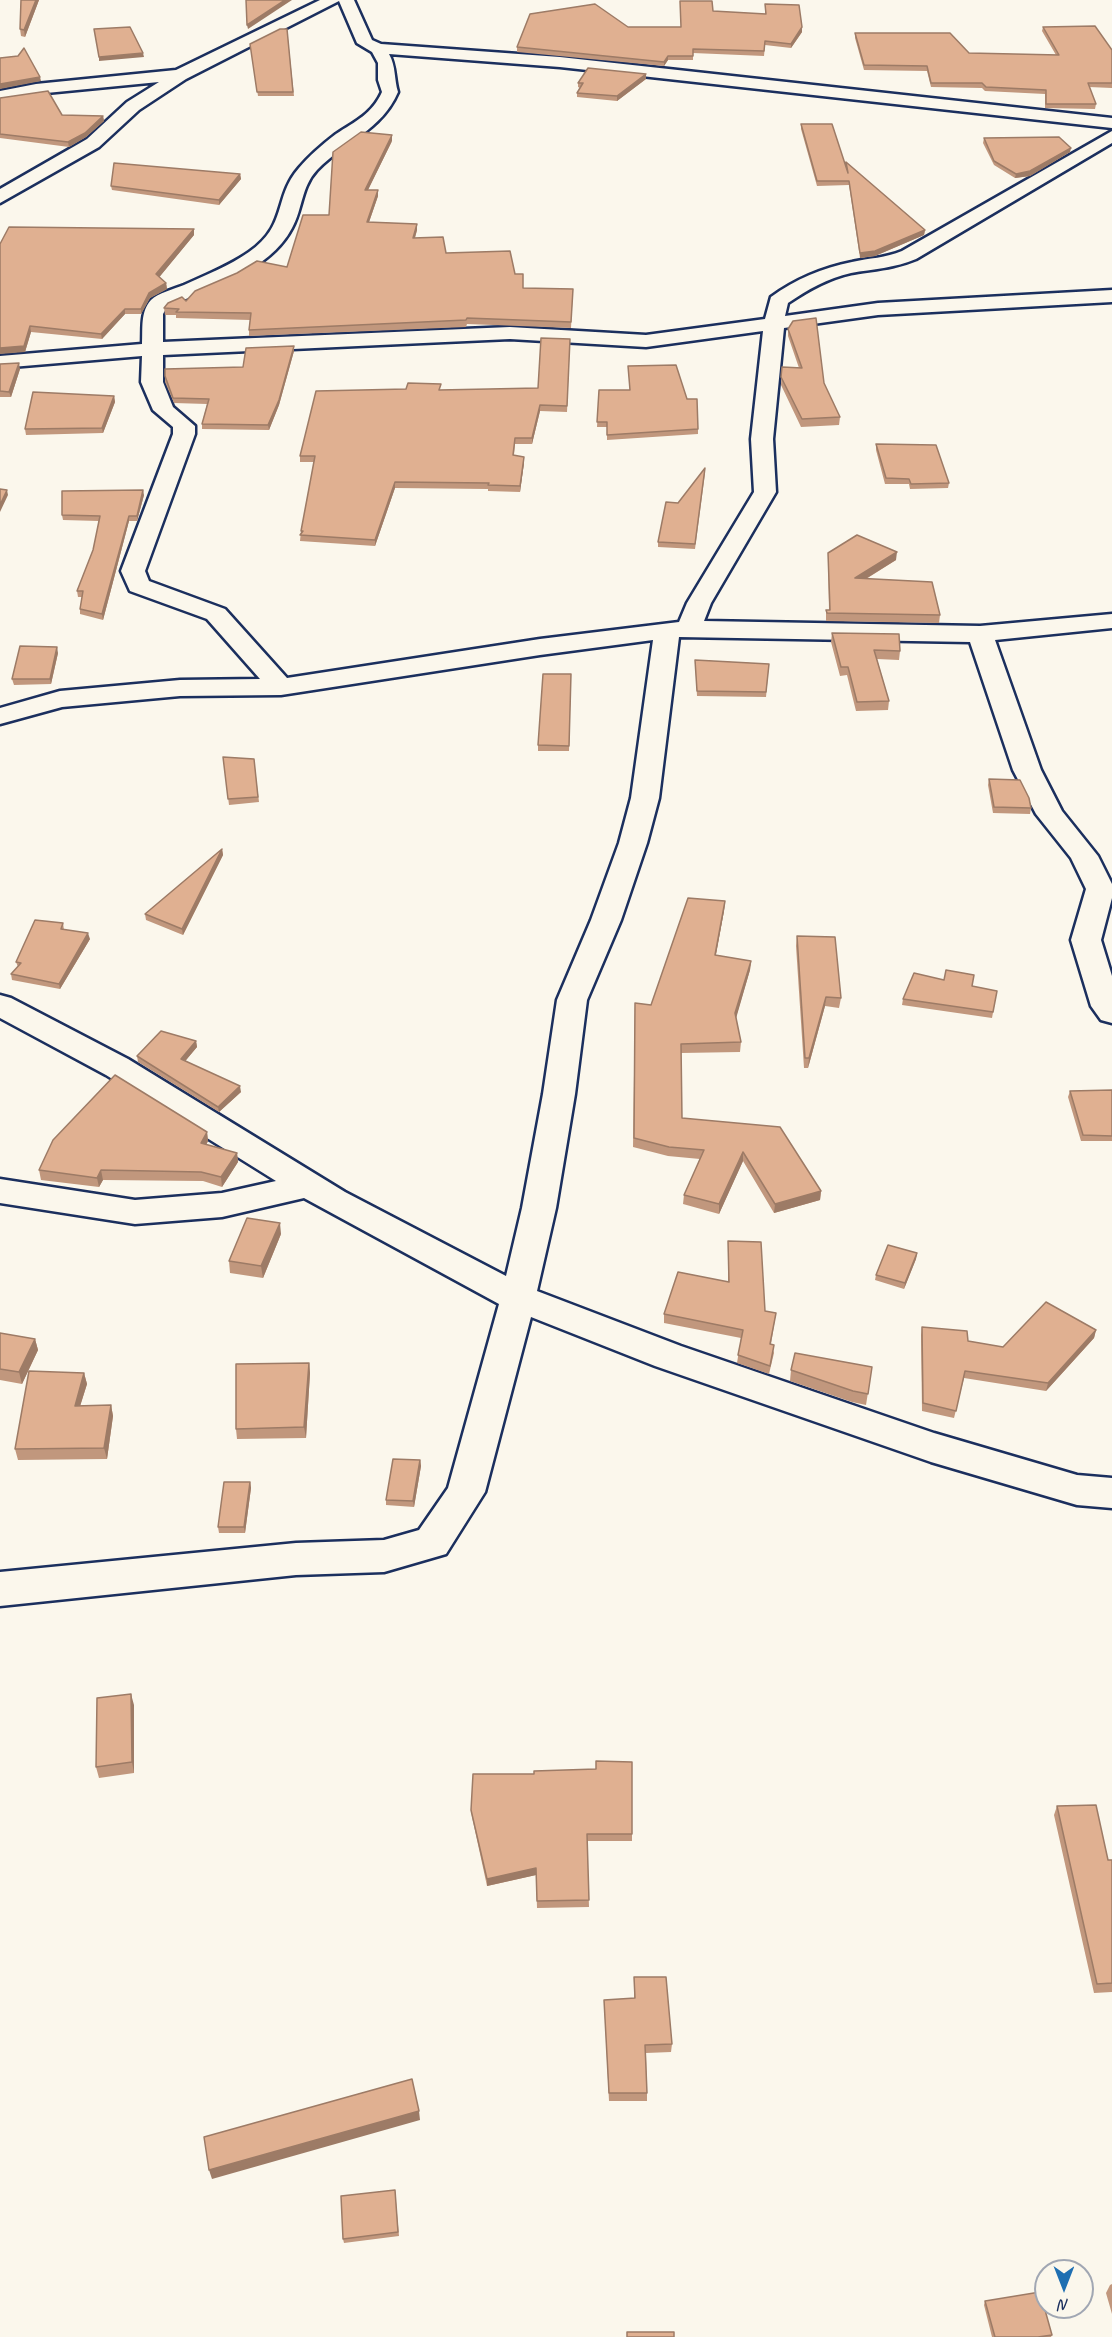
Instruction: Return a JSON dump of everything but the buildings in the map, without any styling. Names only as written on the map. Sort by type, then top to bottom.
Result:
[{"type":"street","points":[[0,197],[93,143],[133,106],[180,75],[332,0]]},
{"type":"street","points":[[346,0],[365,43],[378,50],[431,51],[560,62],[1112,123]]},
{"type":"street","points":[[281,687],[216,614],[139,586],[135,578],[133,571],[184,434],[184,426],[177,418],[164,410],[152,382],[153,314],[159,303],[241,265],[261,252],[279,234],[289,218],[296,186],[302,176],[333,145],[381,113],[390,92],[386,80],[386,63],[378,50]]},
{"type":"street","points":[[0,96],[36,89],[180,75]]},
{"type":"street","points":[[0,1589],[296,1559],[384,1556],[432,1543],[466,1492],[518,1298],[539,1208],[560,1095],[572,1000],[606,920],[633,843],[645,798],[678,629],[699,603],[765,492],[762,439],[778,301],[795,288],[855,267],[881,265],[909,255],[1112,136]]},
{"type":"street","points":[[0,363],[153,348],[510,333],[646,341],[878,309],[1112,296]]},
{"type":"street","points":[[0,716],[60,699],[180,688],[281,687],[540,647],[678,629],[913,634],[980,633],[1112,621]]},
{"type":"street","points":[[980,633],[1027,770],[1050,814],[1084,856],[1100,889],[1086,940],[1106,1006],[1112,1014]]},
{"type":"street","points":[[0,1005],[117,1066],[310,1185],[518,1298],[668,1356],[931,1447],[1077,1490],[1112,1492]]},
{"type":"street","points":[[0,1191],[135,1212],[222,1205],[310,1185]]}]
